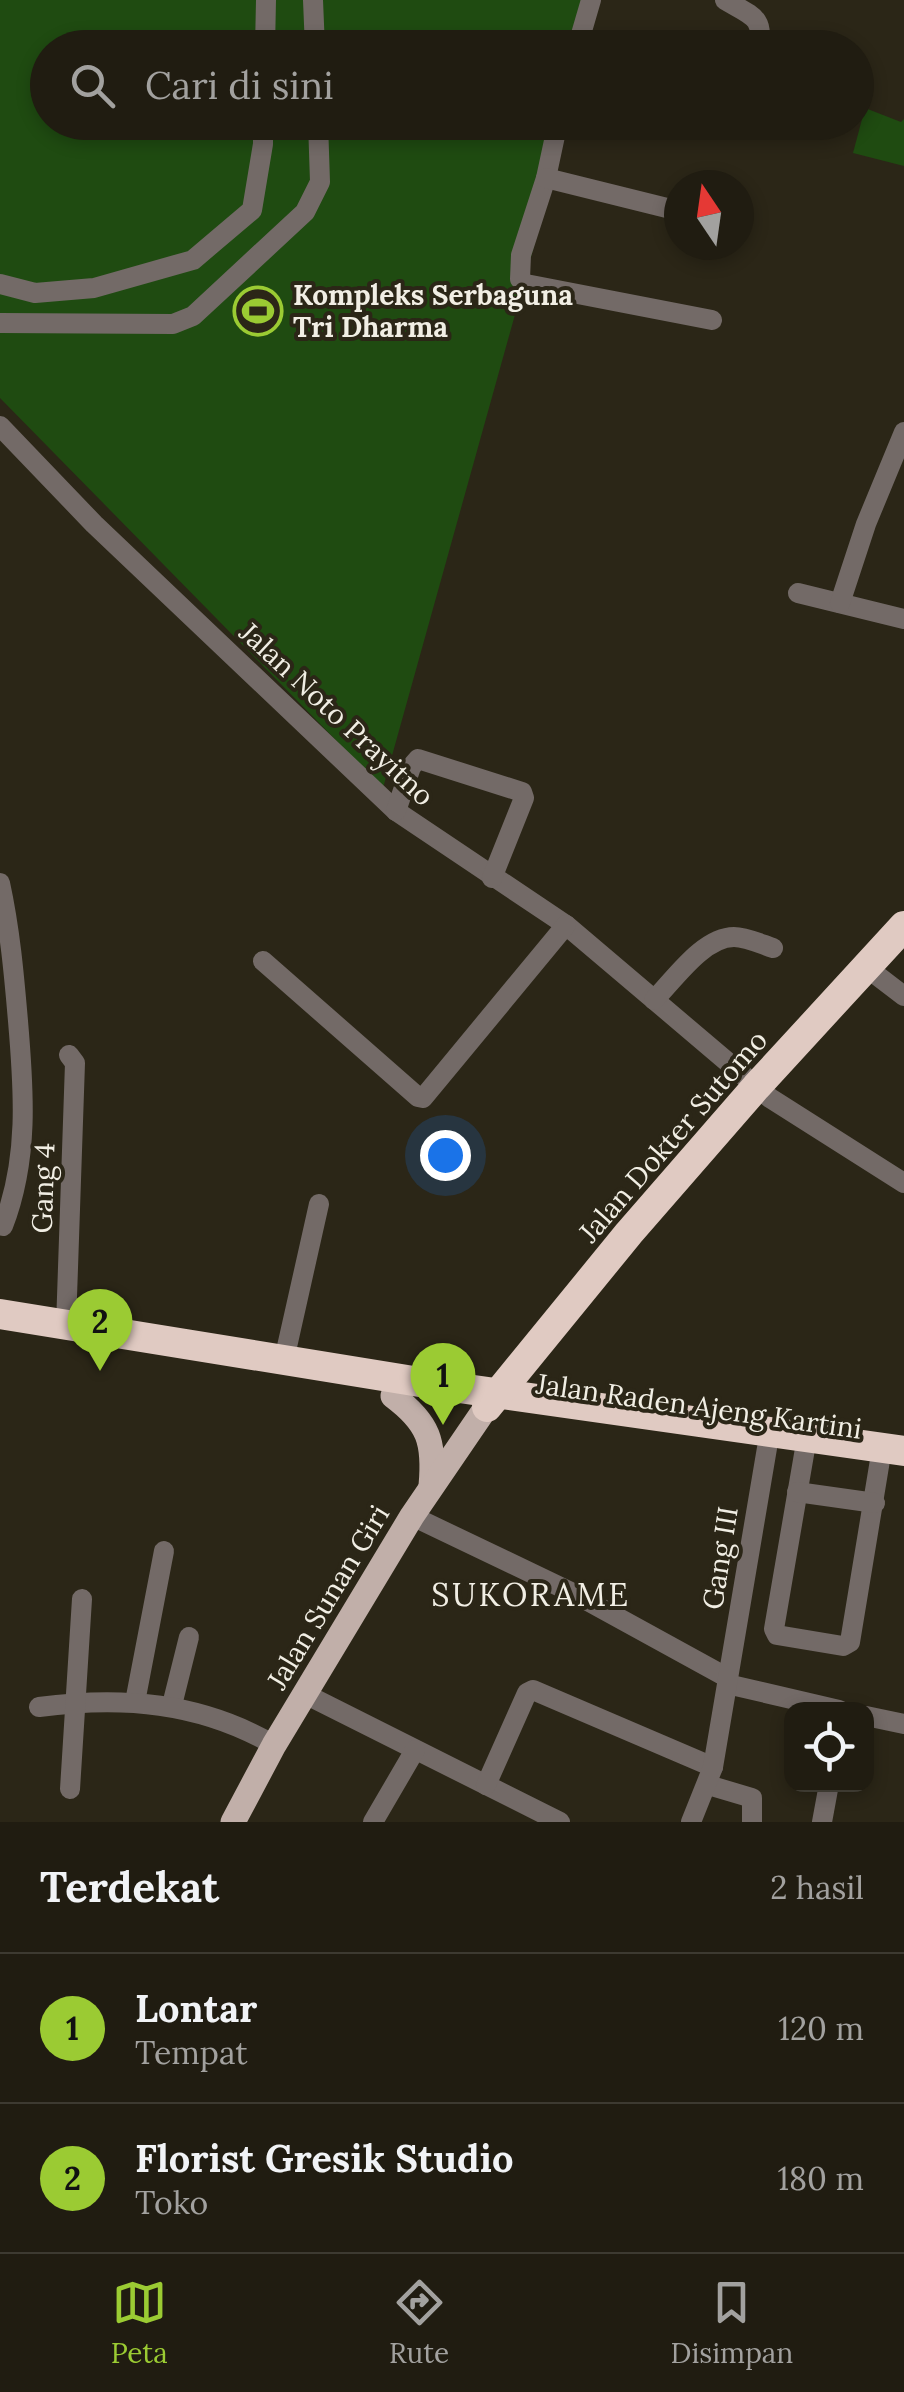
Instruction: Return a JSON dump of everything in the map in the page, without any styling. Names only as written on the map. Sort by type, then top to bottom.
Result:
[{"type":"highway","name":"Jalan Dokter Sutomo","points":[[491,1401],[756,1087],[903,929]]},
{"type":"highway","points":[[0,1314],[284,1360],[491,1401]]},
{"type":"highway","points":[[0,1333],[394,1396],[491,1401]]},
{"type":"highway","name":"Jalan Raden Ajeng Kartini","points":[[491,1401],[893,1458]]},
{"type":"highway","name":"Jalan Raden Ajeng Kartini","points":[[491,1401],[767,1448],[806,1445]]},
{"type":"main road","points":[[394,1396],[414,1411],[424,1426],[431,1446],[431,1486]]},
{"type":"main road","name":"Jalan Sunan Giri","points":[[233,1822],[274,1745],[412,1516],[491,1401]]},
{"type":"street","points":[[265,30],[266,0]]},
{"type":"street","points":[[312,0],[313,30]]},
{"type":"street","points":[[582,30],[591,0]]},
{"type":"street","points":[[725,0],[758,20],[762,30]]},
{"type":"street","points":[[0,284],[35,293],[94,288],[192,260],[252,210],[264,140]]},
{"type":"street","points":[[0,323],[173,324],[193,316],[305,212],[320,182],[319,140]]},
{"type":"street","points":[[554,140],[521,255],[518,272],[523,283],[712,320]]},
{"type":"street","points":[[546,178],[664,208]]},
{"type":"street","name":"Jalan Noto Prayitno","points":[[0,426],[94,524],[396,811],[566,925],[756,1087],[904,1183]]},
{"type":"street","points":[[840,603],[866,524],[904,432]]},
{"type":"street","points":[[798,594],[904,619]]},
{"type":"street","points":[[396,811],[413,760],[418,759],[522,792],[524,798],[492,878]]},
{"type":"street","points":[[0,883],[12,937],[24,1121],[18,1180],[3,1226]]},
{"type":"street","points":[[263,961],[418,1098],[423,1098],[566,925]]},
{"type":"street","points":[[654,1000],[701,952],[720,940],[737,937],[773,948]]},
{"type":"street","points":[[866,967],[903,994]]},
{"type":"street","name":"Gang 4","points":[[66,1326],[75,1063],[69,1055]]},
{"type":"street","points":[[284,1360],[319,1204]]},
{"type":"street","points":[[806,1445],[774,1632],[842,1646],[850,1642],[875,1504],[893,1458]]},
{"type":"street","name":"Gang III","points":[[691,1822],[710,1776],[767,1448]]},
{"type":"street","points":[[798,1492],[875,1504]]},
{"type":"street","points":[[412,1516],[576,1594],[728,1681],[808,1702]]},
{"type":"street","points":[[136,1702],[164,1551]]},
{"type":"street","points":[[70,1789],[82,1600]]},
{"type":"street","points":[[172,1705],[189,1637]]},
{"type":"street","points":[[486,1785],[526,1693],[533,1690],[752,1798],[752,1822]]},
{"type":"street","points":[[304,1694],[560,1822]]},
{"type":"street","points":[[39,1707],[74,1702],[172,1705],[250,1731],[274,1745]]},
{"type":"street","points":[[874,1718],[904,1724]]},
{"type":"street","points":[[374,1822],[414,1750]]},
{"type":"street","points":[[822,1822],[828,1792]]},
{"type":"green space","name":"Kompleks Serbaguna Tri Dharma","points":[[0,0],[587,0],[581,30],[30,30],[30,140],[560,140],[540,225],[383,788],[0,398]]},
{"type":"green space","points":[[874,112],[901,122],[904,119],[904,166],[853,153],[856,140],[874,140]]},
{"type":"place","name":"Kompleks Serbaguna Tri Dharma","points":[[258,311]]},
{"type":"place","name":"Florist Gresik Studio","points":[[100,1371]]},
{"type":"place","name":"Lontar","points":[[443,1425]]},
{"type":"district","name":"SUKORAME","points":[[531,1595]]}]
